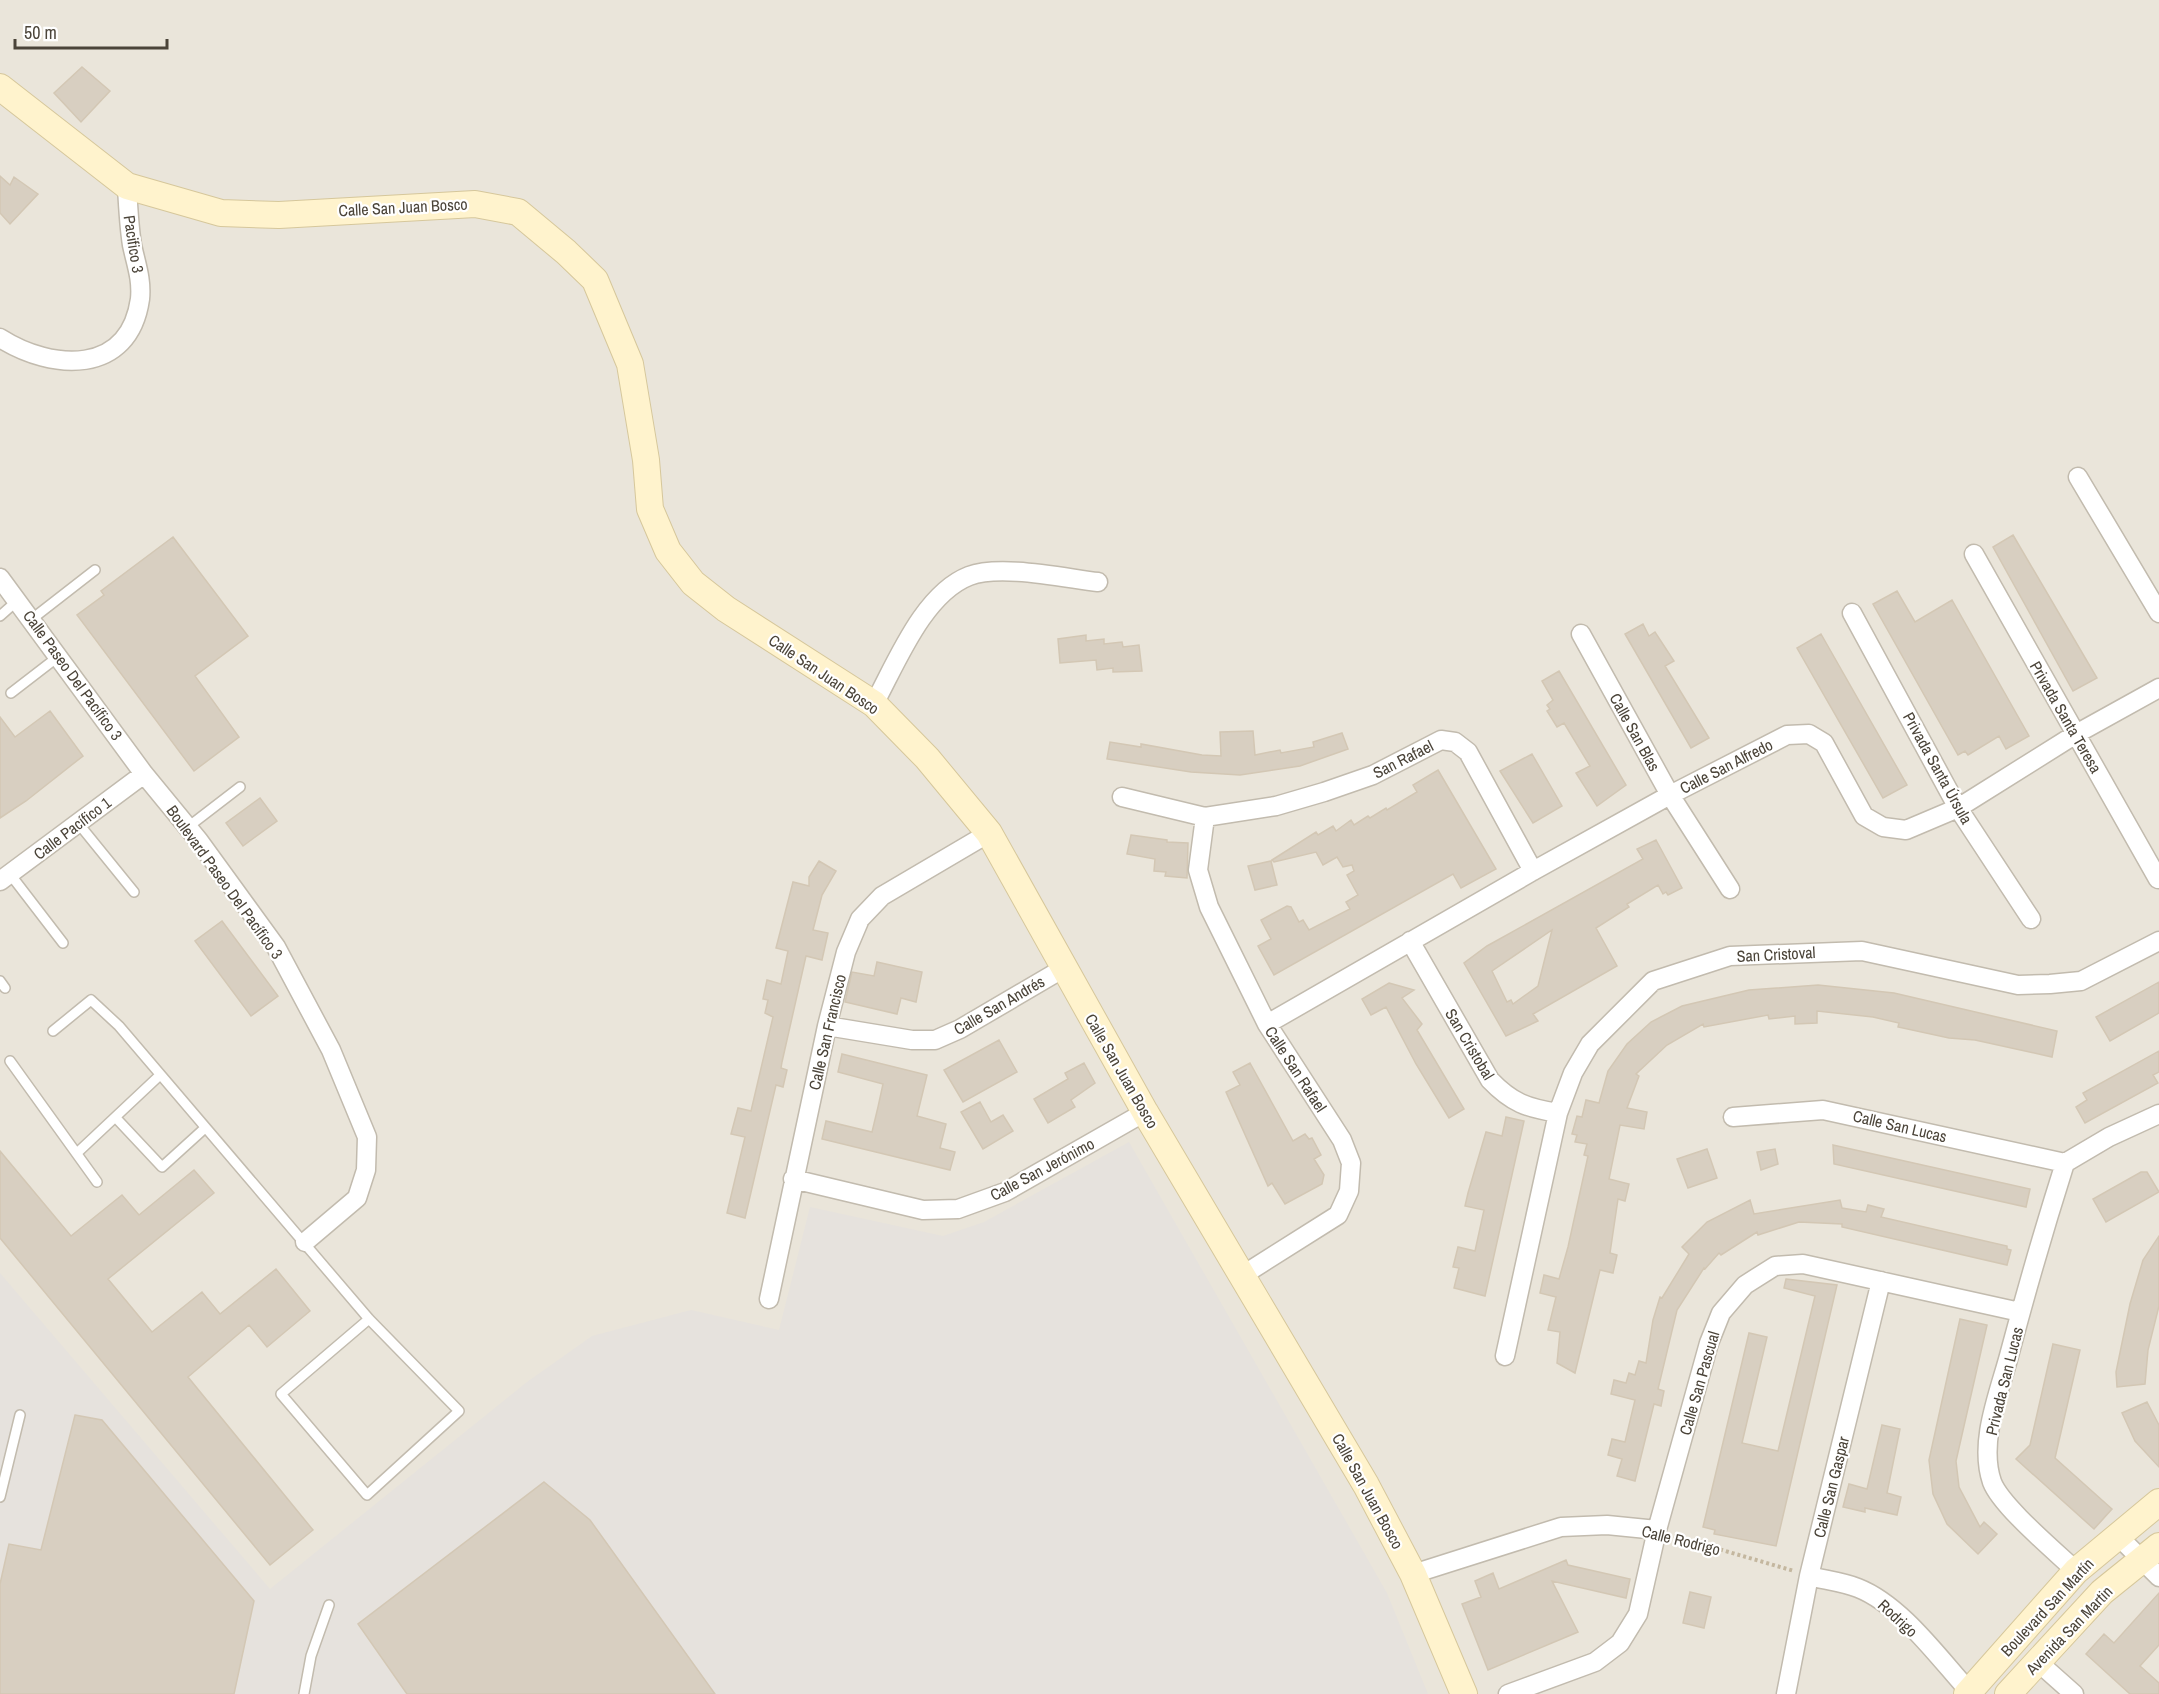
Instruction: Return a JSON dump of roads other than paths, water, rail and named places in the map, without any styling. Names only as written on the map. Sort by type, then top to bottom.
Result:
[{"type":"street","name":"Calle San Juan Bosco","points":[[0,87],[127,186],[221,213],[279,215],[475,204],[518,213],[566,252],[595,280],[630,364],[646,460],[650,509],[668,551],[693,583],[726,609],[874,704],[927,758],[989,833],[1145,1112],[1366,1485],[1413,1575],[1464,1694]]},
{"type":"street","name":"Pacifico 3","points":[[0,338],[21,351],[63,360],[97,359],[126,338],[140,300],[141,273],[132,243],[127,186]]},
{"type":"street","points":[[2078,477],[2159,613]]},
{"type":"street","name":"Privada Santa Teresa","points":[[1974,554],[2158,879]]},
{"type":"street","points":[[874,704],[915,626],[939,597],[969,576],[1011,572],[1098,582]]},
{"type":"street","name":"Calle Paseo Del Pacífico 3","points":[[0,578],[144,774]]},
{"type":"street","name":"Privada Santa Úrsula","points":[[1852,613],[1958,808],[2031,919]]},
{"type":"street","name":"Calle San Blas","points":[[1581,634],[1670,795],[1730,889]]},
{"type":"street","name":"Calle San Alfredo","points":[[1267,1024],[1533,871],[1670,795],[1787,735],[1809,734],[1824,743],[1864,816],[1883,827],[1906,830],[1958,808],[2076,734],[2159,688]]},
{"type":"street","name":"San Rafael","points":[[1204,817],[1276,806],[1324,792],[1373,775],[1441,740],[1455,742],[1468,752],[1533,871]]},
{"type":"street","name":"Calle Pacífico 1","points":[[5,877],[144,774]]},
{"type":"street","name":"Boulevard Paseo Del Pacífico 3","points":[[144,774],[188,826],[276,947],[331,1050],[367,1137],[366,1170],[357,1198],[305,1242]]},
{"type":"street","points":[[1122,797],[1204,817]]},
{"type":"street","name":"Calle San Rafael","points":[[1204,817],[1198,870],[1209,907],[1267,1024],[1342,1140],[1351,1163],[1349,1191],[1338,1215],[1243,1275]]},
{"type":"street","name":"Calle San Francisco","points":[[769,1299],[827,1026],[846,952],[860,919],[882,896],[989,833]]},
{"type":"street","name":"San Cristobal","points":[[1410,941],[1490,1080],[1504,1095],[1529,1108],[1558,1113]]},
{"type":"street","name":"San Cristoval","points":[[1504,1356],[1558,1113],[1573,1073],[1590,1044],[1653,981],[1730,956],[1804,951],[1862,951],[2018,985],[2050,984],[2081,981],[2159,941]]},
{"type":"street","name":"Calle San Andrés","points":[[827,1026],[912,1040],[935,1040],[960,1029],[1064,968]]},
{"type":"street","name":"Calle San Lucas","points":[[1732,1117],[1823,1110],[2065,1163]]},
{"type":"street","name":"Calle San Jerónimo","points":[[793,1179],[923,1210],[958,1209],[1005,1192],[1145,1112]]},
{"type":"street","points":[[2065,1163],[2109,1137],[2159,1114]]},
{"type":"street","name":"Privada San Lucas","points":[[2065,1163],[2020,1312],[1989,1433],[1987,1460],[1992,1483],[2005,1502],[2076,1571]]},
{"type":"street","name":"Calle San Pascual","points":[[1509,1694],[1595,1662],[1620,1643],[1638,1614],[1657,1530],[1709,1343],[1721,1313],[1745,1285],[1774,1266],[1803,1264],[2020,1312]]},
{"type":"street","name":"Calle San Gaspar","points":[[1786,1694],[1809,1576],[1881,1281]]},
{"type":"street","name":"Boulevard San Martín","points":[[1968,1693],[2049,1605],[2076,1571],[2159,1502]]},
{"type":"street","name":"Calle Rodrigo","points":[[1413,1575],[1560,1527],[1607,1525],[1657,1530]]},
{"type":"street","points":[[2117,1535],[2153,1562]]},
{"type":"street","name":"Avenida San Martin","points":[[2008,1694],[2102,1592],[2153,1562]]},
{"type":"street","name":"Rodrigo","points":[[1809,1576],[1857,1588],[1879,1599],[1898,1615],[1968,1693]]},
{"type":"street","points":[[2038,1662],[2073,1694]]},
{"type":"lane","points":[[32,619],[95,570]]},
{"type":"lane","points":[[0,616],[18,600]]},
{"type":"lane","points":[[10,693],[59,656]]},
{"type":"lane","points":[[188,826],[240,787]]},
{"type":"lane","points":[[78,823],[134,892]]},
{"type":"lane","points":[[5,877],[63,943]]},
{"type":"lane","points":[[53,1030],[90,1000],[137,1046],[159,1076],[305,1242],[369,1319],[459,1411],[367,1495],[281,1394],[369,1319]]},
{"type":"lane","points":[[10,1061],[97,1182]]},
{"type":"lane","points":[[77,1153],[159,1076]]},
{"type":"lane","points":[[116,1118],[162,1167],[205,1128]]},
{"type":"lane","points":[[0,1497],[20,1415]]},
{"type":"lane","points":[[304,1694],[311,1656],[329,1605]]}]
